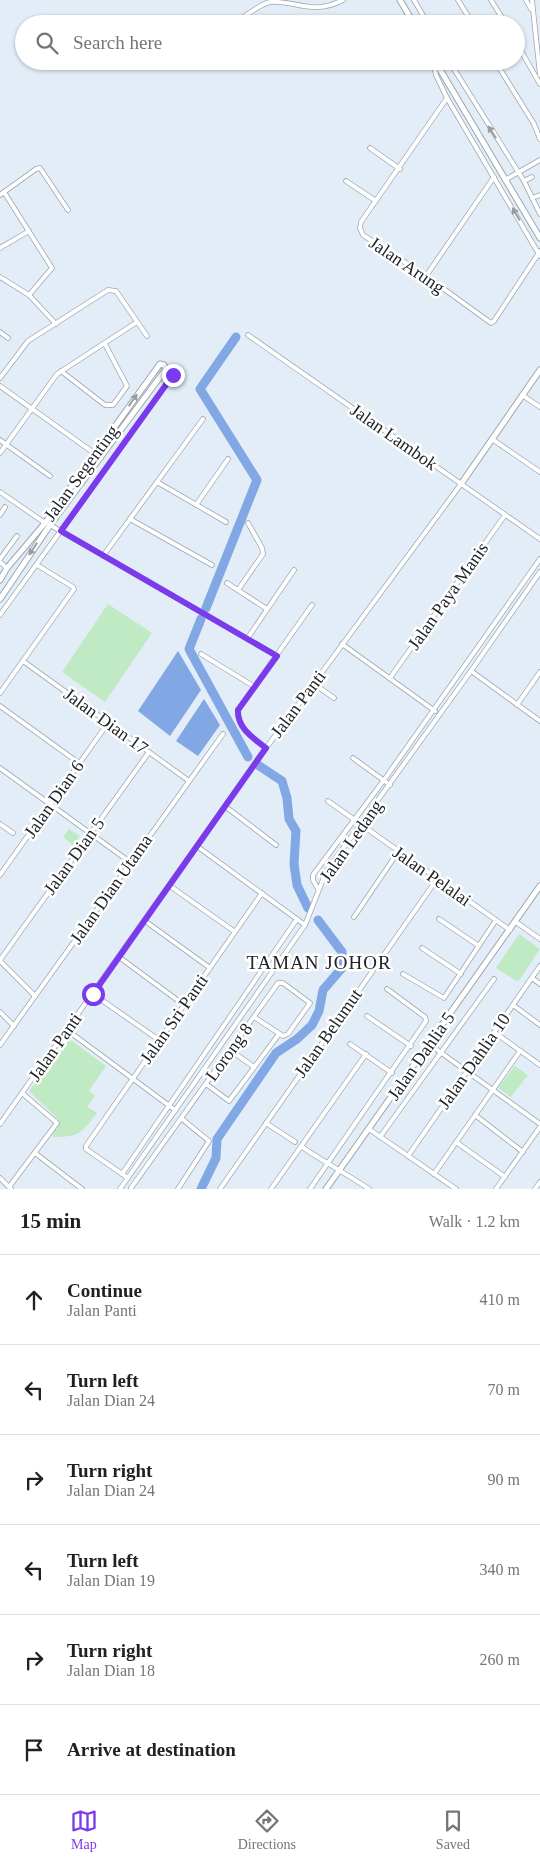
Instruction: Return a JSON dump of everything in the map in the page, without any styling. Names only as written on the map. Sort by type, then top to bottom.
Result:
[{"type":"street","points":[[248,15],[270,2],[285,1],[323,8],[343,0]]},
{"type":"street","points":[[400,0],[409,15]]},
{"type":"street","points":[[414,0],[423,15]]},
{"type":"street","points":[[458,0],[467,15]]},
{"type":"street","points":[[492,0],[501,15]]},
{"type":"street","points":[[526,0],[533,11]]},
{"type":"street","points":[[532,0],[540,75]]},
{"type":"street","points":[[538,56],[526,58],[540,84]]},
{"type":"street","points":[[435,70],[448,98],[539,253]]},
{"type":"street","points":[[439,70],[540,238]]},
{"type":"street","points":[[455,70],[519,172],[540,214]]},
{"type":"street","points":[[501,70],[534,124],[540,139]]},
{"type":"street","name":"Jalan Arung","points":[[448,98],[400,169],[360,222],[363,235],[426,276],[491,323],[539,253]]},
{"type":"street","points":[[534,124],[540,122]]},
{"type":"street","points":[[370,148],[400,169]]},
{"type":"street","points":[[505,180],[540,160]]},
{"type":"street","points":[[29,295],[52,268],[2,193],[38,168],[43,169],[68,210]]},
{"type":"street","points":[[426,276],[494,177]]},
{"type":"street","points":[[524,182],[532,177]]},
{"type":"street","points":[[346,181],[376,201]]},
{"type":"street","points":[[532,198],[540,195]]},
{"type":"street","points":[[0,248],[29,232]]},
{"type":"street","points":[[0,277],[29,295],[56,324]]},
{"type":"street","points":[[0,378],[22,347],[111,289],[116,291],[147,336]]},
{"type":"street","points":[[0,453],[61,371],[136,322]]},
{"type":"street","points":[[0,332],[8,338]]},
{"type":"street","name":"Jalan Lambok","points":[[248,335],[540,539]]},
{"type":"street","points":[[61,371],[105,405],[113,405],[127,386],[105,344]]},
{"type":"street","name":"Jalan Segenting","points":[[0,580],[7,568],[48,524],[102,458],[166,369],[164,365],[160,364],[95,453],[48,524],[0,599]]},
{"type":"street","points":[[461,484],[540,370]]},
{"type":"street","points":[[0,615],[173,375],[176,376]]},
{"type":"street","points":[[0,386],[102,458]]},
{"type":"street","points":[[522,395],[540,407]]},
{"type":"street","points":[[104,556],[203,419]]},
{"type":"street","points":[[492,439],[540,472]]},
{"type":"street","points":[[0,440],[50,476]]},
{"type":"street","points":[[196,505],[228,459]]},
{"type":"street","points":[[157,482],[226,522]]},
{"type":"street","name":"Jalan Panti","points":[[0,1124],[226,808],[266,748],[461,484]]},
{"type":"street","points":[[0,492],[48,524],[277,656]]},
{"type":"street","points":[[0,515],[5,507]]},
{"type":"street","name":"Jalan Paya Manis","points":[[390,678],[506,515]]},
{"type":"street","points":[[130,519],[212,565]]},
{"type":"street","points":[[238,590],[263,554],[262,548],[248,523]]},
{"type":"street","points":[[7,568],[0,560],[16,536]]},
{"type":"street","points":[[318,889],[313,880],[313,875],[384,780],[540,559]]},
{"type":"street","points":[[0,693],[74,589],[74,587],[37,565]]},
{"type":"street","points":[[247,639],[294,570]]},
{"type":"street","name":"Jalan Ledang","points":[[120,1189],[304,925],[314,906],[318,889],[326,872],[390,785],[540,572]]},
{"type":"street","points":[[227,583],[267,609]]},
{"type":"street","points":[[0,590],[9,586]]},
{"type":"street","points":[[266,748],[246,732],[238,715],[238,710],[312,605]]},
{"type":"street","points":[[342,644],[439,714]]},
{"type":"street","points":[[201,654],[255,687]]},
{"type":"street","name":"Jalan Dian 17","points":[[23,661],[189,781]]},
{"type":"street","points":[[471,671],[540,722]]},
{"type":"street","points":[[516,705],[540,672]]},
{"type":"street","points":[[314,684],[334,698]]},
{"type":"street","points":[[0,706],[79,763]]},
{"type":"street","name":"Jalan Dian 6","points":[[0,874],[108,723]]},
{"type":"street","name":"Jalan Dian Utama","points":[[0,1045],[223,734]]},
{"type":"street","name":"Jalan Dian 5","points":[[0,961],[149,752]]},
{"type":"street","points":[[353,758],[390,785]]},
{"type":"street","points":[[0,768],[130,862]]},
{"type":"street","name":"Jalan Pelalai","points":[[328,801],[510,930]]},
{"type":"street","points":[[226,808],[276,845]]},
{"type":"street","points":[[0,824],[13,833]]},
{"type":"street","points":[[198,847],[304,925]]},
{"type":"street","points":[[354,917],[398,852]]},
{"type":"street","name":"Jalan Belumut","points":[[220,1189],[437,879]]},
{"type":"street","points":[[170,886],[235,932]]},
{"type":"street","name":"Jalan Dahlia 5","points":[[326,1189],[540,886]]},
{"type":"street","name":"Jalan Sri Panti","points":[[122,1174],[86,1149],[86,1146],[262,893]]},
{"type":"street","points":[[132,1188],[122,1174],[168,1104],[297,919]]},
{"type":"street","points":[[439,919],[479,946]]},
{"type":"street","points":[[403,974],[441,998],[446,997],[496,920]]},
{"type":"street","points":[[145,921],[210,968]]},
{"type":"street","points":[[516,922],[540,939]]},
{"type":"street","points":[[422,948],[461,974]]},
{"type":"street","points":[[119,956],[184,1005]]},
{"type":"street","points":[[0,961],[35,996]]},
{"type":"street","name":"Jalan Dahlia 10","points":[[408,1156],[540,966]]},
{"type":"street","points":[[532,978],[540,984]]},
{"type":"street","points":[[380,1137],[494,979]]},
{"type":"street","name":"Lorong 8","points":[[132,1188],[278,983],[283,983],[310,1004],[288,1034],[281,1035]]},
{"type":"street","name":"Jalan Dahlia 5","points":[[310,1189],[426,1023],[425,1017],[387,989]]},
{"type":"street","points":[[93,994],[160,1040]]},
{"type":"street","points":[[513,1005],[540,1025]]},
{"type":"street","points":[[0,1012],[14,1026]]},
{"type":"street","points":[[233,1012],[240,1018]]},
{"type":"street","points":[[367,1016],[411,1046]]},
{"type":"street","points":[[206,1084],[229,1101],[281,1035],[254,1017]]},
{"type":"street","points":[[67,1030],[176,1110]]},
{"type":"street","points":[[494,1032],[540,1065]]},
{"type":"street","points":[[350,1044],[392,1073]]},
{"type":"street","points":[[429,1044],[540,1126],[496,1189]]},
{"type":"street","points":[[230,1050],[254,1067]]},
{"type":"street","points":[[434,1174],[520,1051]]},
{"type":"street","points":[[271,1189],[366,1054]]},
{"type":"street","points":[[0,1178],[10,1188],[56,1121],[22,1093]]},
{"type":"street","points":[[475,1116],[522,1152]]},
{"type":"street","points":[[178,1189],[210,1141],[181,1118]]},
{"type":"street","points":[[266,1123],[295,1142]]},
{"type":"street","points":[[369,1129],[456,1189]]},
{"type":"street","points":[[456,1142],[505,1177]]},
{"type":"street","points":[[302,1147],[327,1165],[340,1169],[369,1189]]},
{"type":"street","points":[[35,1153],[82,1189]]},
{"type":"street","points":[[535,1189],[540,1182]]},
{"type":"green space","points":[[108,604],[152,633],[105,702],[62,672]]},
{"type":"green space","points":[[69,829],[80,836],[73,845],[63,837]]},
{"type":"green space","points":[[519,934],[540,949],[518,982],[496,968]]},
{"type":"green space","points":[[68,1038],[106,1066],[89,1091],[95,1096],[87,1107],[97,1113],[79,1133],[52,1137],[59,1120],[29,1091]]},
{"type":"green space","points":[[515,1066],[528,1075],[511,1097],[498,1088]]},
{"type":"water","points":[[178,651],[201,690],[170,736],[138,711]]},
{"type":"water","points":[[204,699],[220,725],[198,756],[176,741]]},
{"type":"waterway","points":[[206,608],[257,480],[200,389],[236,337]]},
{"type":"waterway","points":[[201,619],[189,649],[248,757]]},
{"type":"waterway","points":[[258,765],[282,781],[287,798],[289,819],[296,831],[294,864],[297,885],[308,908]]},
{"type":"waterway","points":[[201,1189],[216,1158],[217,1139],[276,1053],[297,1039],[312,1025],[319,1011],[323,990],[342,968],[342,952],[318,920]]},
{"type":"district","name":"TAMAN JOHOR","points":[[319,962]]},
{"type":"route","points":[[93,994],[226,808],[266,748],[246,732],[242,726],[238,710],[277,656],[61,531],[173,375]]}]
